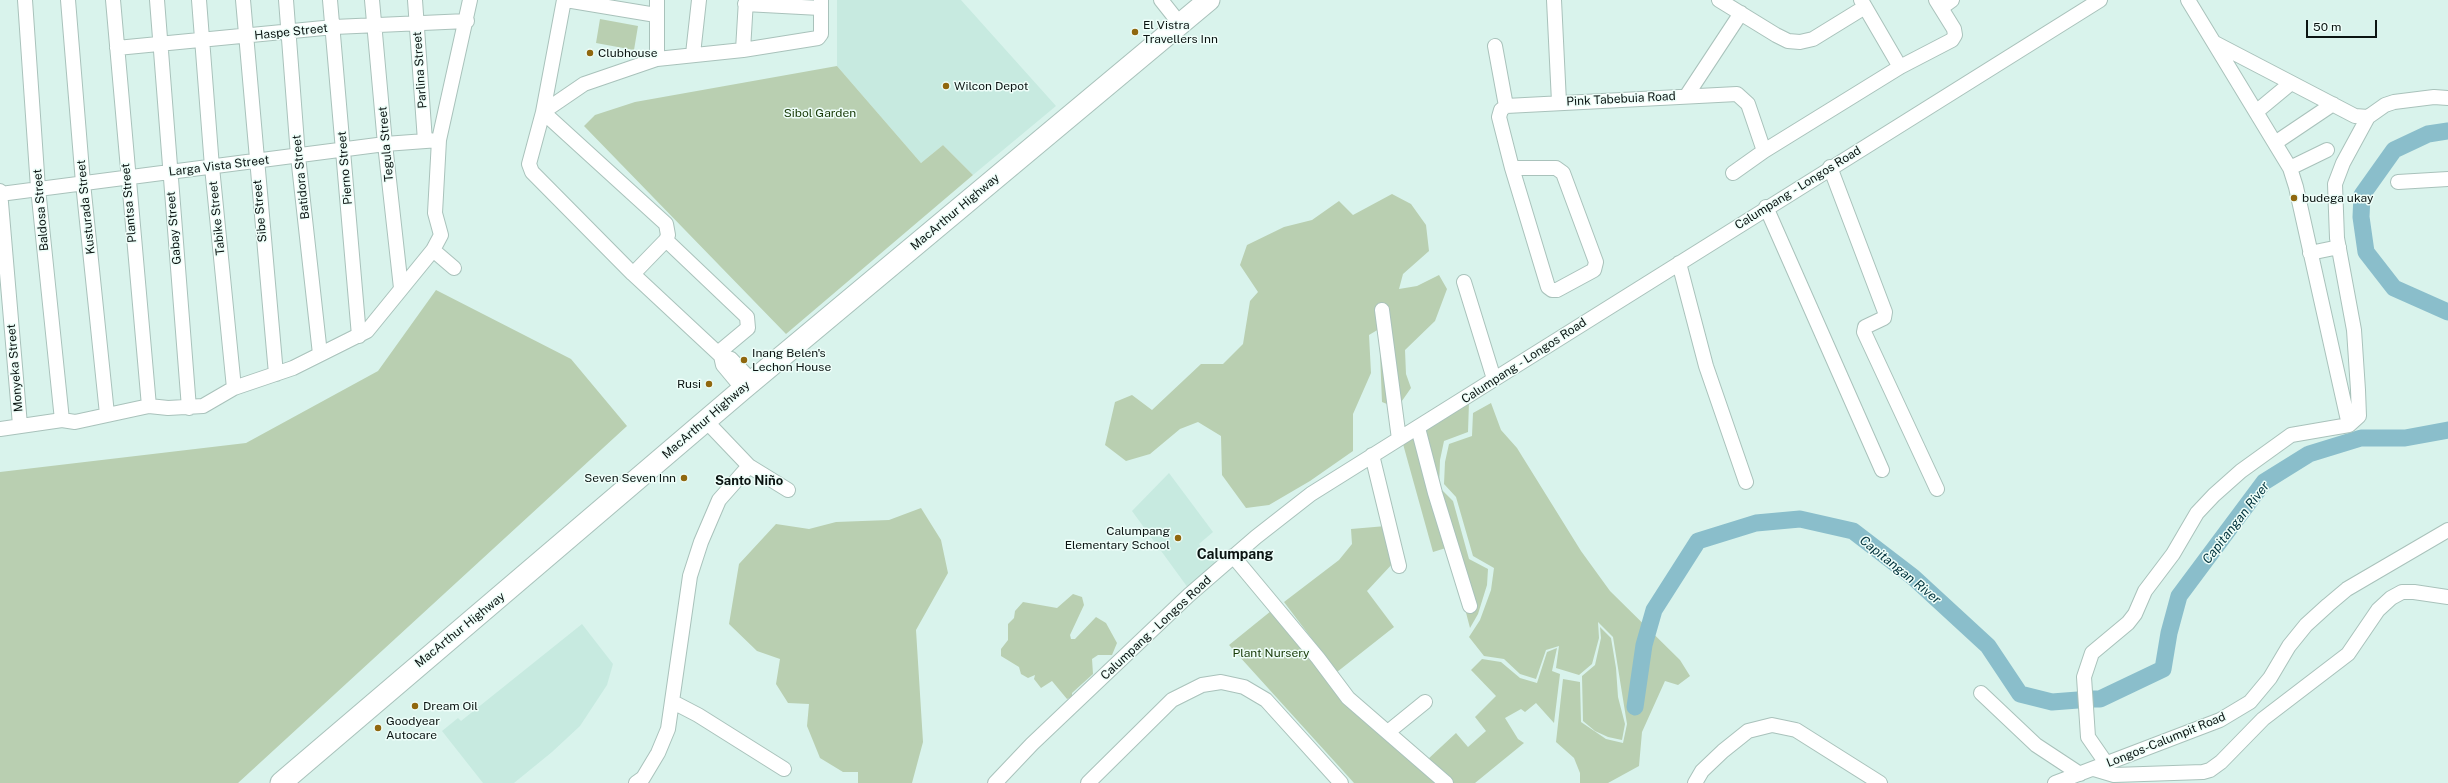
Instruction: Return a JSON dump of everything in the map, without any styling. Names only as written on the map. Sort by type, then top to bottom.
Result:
[{"type":"highway","name":"MacArthur Highway","points":[[281,783],[389,692],[414,667],[707,422],[747,385],[1184,21],[1206,1]]},
{"type":"street","name":"Baldosa Street","points":[[25,0],[38,188],[62,420]]},
{"type":"street","name":"Kusturada Street","points":[[68,0],[83,183],[107,414]]},
{"type":"street","name":"Plantsa Street","points":[[113,0],[127,177],[149,406]]},
{"type":"street","name":"Gabay Street","points":[[157,0],[169,171],[189,408]]},
{"type":"street","name":"Tabike Street","points":[[199,0],[212,167],[234,388]]},
{"type":"street","name":"Sibe Street","points":[[243,0],[256,161],[276,374]]},
{"type":"street","name":"Batidora Street","points":[[286,0],[290,32],[298,156],[320,354]]},
{"type":"street","name":"Pierno Street","points":[[330,0],[334,27],[359,336]]},
{"type":"street","name":"Tegula Street","points":[[372,0],[376,26],[385,144],[401,288]]},
{"type":"street","name":"Parlina Street","points":[[415,0],[416,24],[432,140]]},
{"type":"street","points":[[0,429],[62,420],[75,422],[149,406],[189,408],[203,406],[234,388],[293,368],[359,336],[367,330],[433,250],[441,235],[435,213],[432,140],[466,21],[470,0]]},
{"type":"street","points":[[656,15],[619,4],[565,0],[543,112],[529,164],[532,172],[633,274],[720,354],[731,359],[747,385]]},
{"type":"street","points":[[657,0],[657,59]]},
{"type":"street","points":[[693,54],[699,0]]},
{"type":"street","points":[[1161,0],[1184,21]]},
{"type":"street","points":[[1172,0],[1184,21]]},
{"type":"street","points":[[1554,0],[1559,102]]},
{"type":"street","points":[[1719,0],[1776,35],[1788,41],[1800,42],[1813,39],[1863,4],[1900,67]]},
{"type":"street","points":[[1733,173],[1764,151],[1900,67],[1952,40],[1956,35],[1954,29],[1938,4],[1952,0]]},
{"type":"street","name":"Calumpang - Longos Road","points":[[995,783],[1032,744],[1233,556],[1311,494],[1830,167],[2100,0]]},
{"type":"street","points":[[2188,0],[2290,168],[2332,345],[2349,425]]},
{"type":"street","points":[[543,112],[584,84],[657,59],[693,54],[743,50],[818,38],[821,34],[820,4],[745,2],[743,50]]},
{"type":"street","points":[[1687,95],[1741,13]]},
{"type":"street","name":"Haspe Street","points":[[117,48],[161,43],[247,37],[334,27],[466,21]]},
{"type":"street","points":[[2215,43],[2356,116],[2368,117]]},
{"type":"street","points":[[1495,46],[1506,106],[1501,110],[1499,117],[1512,168],[1548,287],[1552,290],[1557,290],[1594,270],[1596,262],[1563,173],[1556,168],[1512,168]]},
{"type":"street","points":[[2256,112],[2291,83]]},
{"type":"street","name":"Pink Tabebuia Road","points":[[1506,106],[1687,95],[1737,94],[1748,104],[1764,151]]},
{"type":"street","points":[[2448,98],[2434,96],[2394,102],[2385,105],[2368,117],[2343,163],[2334,184],[2339,247],[2355,342],[2359,416],[2349,425],[2291,435],[2241,471],[2214,495],[2197,513],[2173,554],[2145,591],[2135,614],[2128,623],[2092,654],[2084,677],[2088,736],[2100,766],[2114,775],[2205,778],[2263,719],[2348,654],[2378,610],[2391,598],[2402,592],[2414,592],[2448,597]]},
{"type":"street","points":[[2275,143],[2333,104]]},
{"type":"street","points":[[543,112],[666,224],[668,235],[666,240],[633,274]]},
{"type":"street","name":"Larga Vista Street","points":[[0,193],[344,149],[432,140]]},
{"type":"street","points":[[2290,168],[2327,150]]},
{"type":"street","points":[[1830,167],[1885,312],[1884,318],[1865,327],[1864,332],[1937,489]]},
{"type":"street","points":[[2398,182],[2448,179]]},
{"type":"street","name":"Monyeka Street","points":[[0,193],[20,425]]},
{"type":"street","points":[[1766,208],[1882,470]]},
{"type":"street","points":[[666,240],[747,317],[748,328],[720,354]]},
{"type":"street","points":[[2310,253],[2339,247]]},
{"type":"street","points":[[433,250],[454,268]]},
{"type":"street","points":[[1679,263],[1706,366],[1746,482]]},
{"type":"street","points":[[1464,282],[1494,379]]},
{"type":"street","points":[[1382,310],[1399,439]]},
{"type":"street","points":[[2332,345],[2355,342]]},
{"type":"street","points":[[707,422],[749,466],[788,490]]},
{"type":"street","points":[[1418,428],[1435,493],[1470,606]]},
{"type":"street","points":[[1372,455],[1399,566]]},
{"type":"street","points":[[636,783],[643,778],[664,741],[673,702],[690,576],[701,542],[719,500],[749,466]]},
{"type":"street","name":"Longos-Calumpit Road","points":[[2055,783],[2220,720],[2250,702],[2270,678],[2289,646],[2306,625],[2328,605],[2347,589],[2448,530]]},
{"type":"street","points":[[1233,556],[1318,658],[1348,698],[1446,783]]},
{"type":"street","points":[[1088,783],[1172,700],[1202,685],[1220,682],[1244,687],[1266,700],[1341,783]]},
{"type":"street","points":[[1981,693],[2036,745],[2080,774]]},
{"type":"street","points":[[673,702],[712,723],[784,769]]},
{"type":"street","points":[[1388,732],[1425,702]]},
{"type":"street","points":[[1695,783],[1702,771],[1748,731],[1772,726],[1796,730],[1880,783]]},
{"type":"shaded area","name":"Wilcon Depot","points":[[837,0],[961,0],[1056,106],[973,175],[943,145],[921,163],[837,66]]},
{"type":"shaded area","name":"Calumpang Elementary School","points":[[1169,473],[1213,532],[1199,544],[1219,567],[1191,592],[1132,511]]},
{"type":"shaded area","points":[[582,624],[613,664],[607,685],[580,726],[552,752],[514,783],[483,783],[442,731],[458,718],[461,721]]},
{"type":"green space","points":[[600,19],[638,26],[634,50],[596,43]]},
{"type":"green space","name":"Sibol Garden","points":[[837,66],[921,163],[943,145],[973,175],[786,334],[584,126],[595,115],[635,102]]},
{"type":"green space","points":[[1392,194],[1411,204],[1426,225],[1429,251],[1403,274],[1399,289],[1417,286],[1439,275],[1447,289],[1435,321],[1405,350],[1406,374],[1411,388],[1397,408],[1382,402],[1379,329],[1369,335],[1371,373],[1353,414],[1353,451],[1310,481],[1269,505],[1246,508],[1222,475],[1221,436],[1198,422],[1180,429],[1150,454],[1126,461],[1105,445],[1115,402],[1132,395],[1152,410],[1201,364],[1223,364],[1243,344],[1250,301],[1258,292],[1240,265],[1247,245],[1284,227],[1312,220],[1339,201],[1353,215]]},
{"type":"green space","points":[[436,290],[571,359],[627,426],[238,783],[0,783],[0,472],[246,443],[378,371]]},
{"type":"green space","points":[[1469,402],[1468,432],[1444,441],[1440,460],[1439,487],[1453,501],[1469,559],[1488,569],[1487,585],[1478,614],[1470,628],[1449,547],[1433,552],[1403,444]]},
{"type":"green space","points":[[1491,403],[1501,430],[1517,448],[1581,551],[1610,591],[1680,660],[1690,676],[1678,685],[1665,681],[1642,732],[1639,766],[1608,783],[1580,783],[1580,773],[1574,758],[1556,742],[1563,679],[1580,682],[1581,722],[1606,739],[1623,743],[1627,724],[1613,637],[1598,622],[1599,638],[1592,664],[1579,675],[1556,668],[1559,646],[1546,650],[1536,679],[1520,674],[1504,659],[1484,656],[1469,637],[1480,620],[1491,590],[1494,568],[1473,556],[1456,497],[1444,484],[1445,462],[1449,444],[1472,436],[1473,413]]},
{"type":"green space","points":[[921,508],[941,540],[948,573],[916,630],[923,742],[912,783],[858,783],[858,772],[843,772],[820,758],[807,726],[809,704],[788,703],[776,684],[780,659],[757,651],[729,624],[739,564],[776,524],[809,529],[836,522],[889,520]]},
{"type":"green space","name":"Plant Nursery","points":[[1386,526],[1395,561],[1367,591],[1394,627],[1337,672],[1284,602],[1339,560],[1352,544],[1351,529]]},
{"type":"green space","points":[[1073,594],[1082,597],[1084,605],[1070,635],[1071,639],[1075,639],[1096,617],[1106,623],[1117,643],[1112,655],[1098,655],[1092,659],[1093,674],[1072,693],[1072,697],[1067,699],[1052,681],[1041,688],[1034,679],[1035,675],[1028,678],[1021,674],[1019,667],[1001,656],[1001,649],[1008,640],[1008,624],[1014,618],[1015,611],[1023,602],[1057,608]]},
{"type":"green space","name":"Plant Nursery","points":[[1271,611],[1349,707],[1437,783],[1354,783],[1229,645]]},
{"type":"green space","points":[[1600,627],[1611,638],[1616,668],[1618,697],[1625,724],[1622,740],[1608,737],[1595,731],[1583,721],[1582,676],[1595,665],[1601,638]]},
{"type":"green space","points":[[1557,648],[1552,671],[1560,674],[1554,723],[1536,703],[1525,712],[1521,709],[1505,718],[1518,739],[1524,743],[1475,783],[1454,783],[1427,760],[1456,733],[1468,747],[1486,731],[1475,717],[1496,696],[1471,670],[1482,659],[1501,662],[1520,678],[1537,683],[1547,652]]},
{"type":"waterway","name":"Capitangan River","points":[[2448,131],[2428,134],[2394,150],[2362,195],[2361,217],[2366,252],[2394,288],[2448,312]]},
{"type":"waterway","name":"Capitangan River","points":[[2093,699],[2100,699],[2163,669],[2169,633],[2179,596],[2264,482],[2309,454],[2361,438],[2405,438],[2448,430]]},
{"type":"waterway","name":"Capitangan River","points":[[1635,707],[1644,645],[1654,610],[1698,541],[1756,523],[1800,519],[1853,531],[1913,577],[1988,646],[2020,694],[2052,702],[2078,700]]},
{"type":"place","name":"El Vistra Travellers Inn","points":[[1135,32]]},
{"type":"place","name":"Clubhouse","points":[[590,53]]},
{"type":"place","name":"Wilcon Depot","points":[[946,86]]},
{"type":"place","name":"budega ukay","points":[[2294,198]]},
{"type":"place","name":"Inang Belen's Lechon House","points":[[744,360]]},
{"type":"place","name":"Rusi","points":[[709,384]]},
{"type":"place","name":"Seven Seven Inn","points":[[684,478]]},
{"type":"place","name":"Calumpang Elementary School","points":[[1178,538]]},
{"type":"place","name":"Dream Oil","points":[[415,706]]},
{"type":"place","name":"Goodyear Autocare","points":[[378,728]]},
{"type":"district","name":"Santo Niño","points":[[749,481]]},
{"type":"district","name":"Calumpang","points":[[1235,555]]}]
